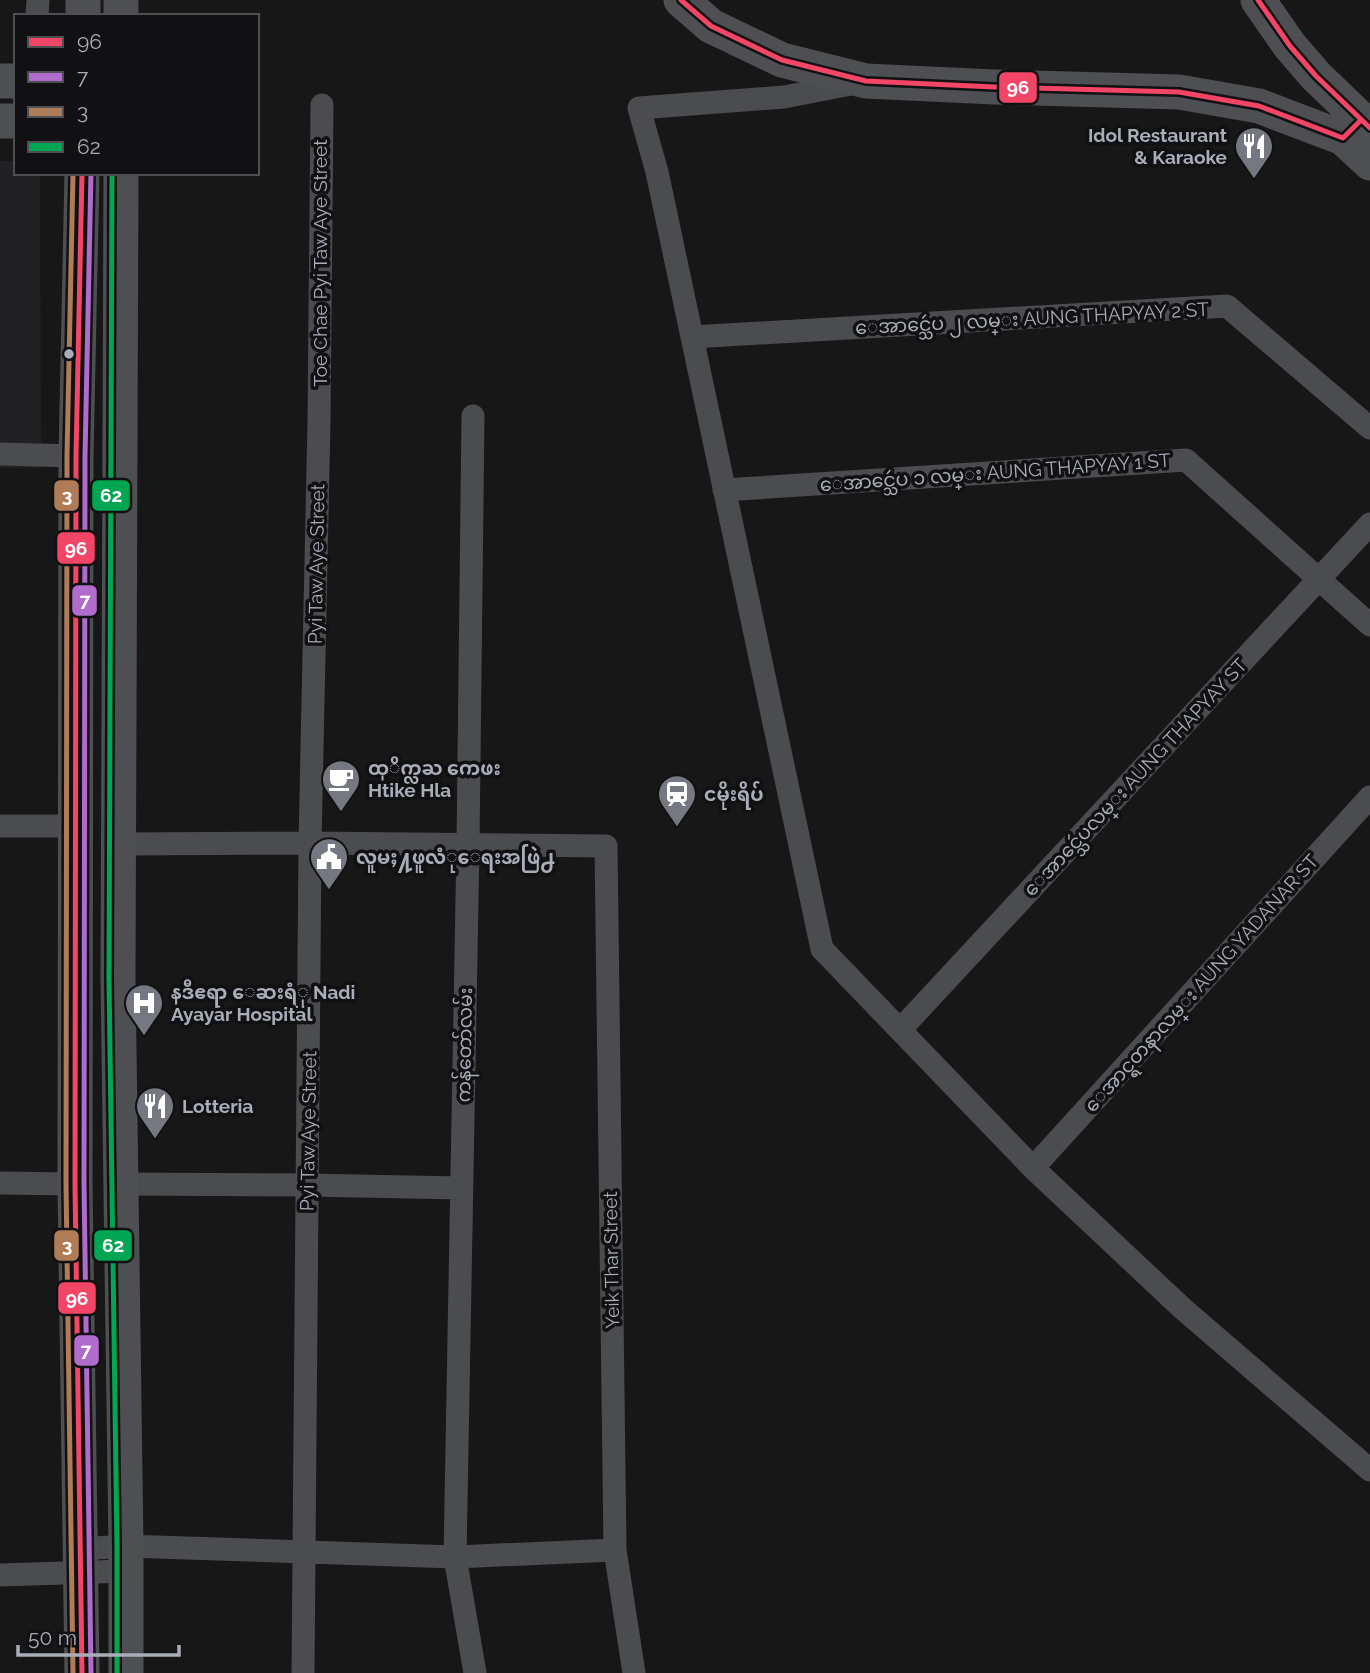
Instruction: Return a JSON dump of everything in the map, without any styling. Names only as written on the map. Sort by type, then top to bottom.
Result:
[{"type":"main road","points":[[681,0],[710,26],[782,60],[866,81],[1179,92],[1361,124]]},
{"type":"main road","points":[[1258,0],[1290,46],[1361,124],[1370,163]]},
{"type":"main road","points":[[82,175],[76,456],[75,1184],[82,1673]]},
{"type":"main road","points":[[121,175],[117,844],[126,1673]]},
{"type":"main road","points":[[75,978],[118,978]]},
{"type":"main road","points":[[75,1184],[120,1184]]},
{"type":"street","points":[[866,81],[783,97],[639,108],[657,172],[822,949],[1032,1168],[1182,1308],[1370,1470]]},
{"type":"street","name":"Toe Chae Pyi Taw Aye Street","points":[[319,421],[321,105]]},
{"type":"street","name":"ေအာင္သေဴပ ၂ လမ္း AUNG THAPYAY 2 ST","points":[[692,337],[1227,306],[1370,428]]},
{"type":"street","name":"ကန်တော်လမ်း","points":[[473,416],[455,1557],[475,1673]]},
{"type":"street","name":"Pyi Taw Aye Street","points":[[303,1673],[310,843],[319,421]]},
{"type":"street","points":[[0,454],[76,456]]},
{"type":"street","name":"ေအာင္သေဴပ ၁ လမ္း AUNG THAPYAY 1 ST","points":[[724,490],[1186,460],[1370,625]]},
{"type":"street","name":"ေအာင္သေဴပလမ္း AUNG THAPYAY ST","points":[[900,1030],[1370,524]]},
{"type":"street","name":"ေအာင္ရတနာလမ္း AUNG YADANAR ST","points":[[1032,1168],[1370,797]]},
{"type":"street","points":[[0,826],[77,826]]},
{"type":"street","points":[[117,844],[468,845]]},
{"type":"street","name":"Yeik Thar Street","points":[[468,845],[606,846],[615,1550],[634,1673]]},
{"type":"street","points":[[0,1183],[75,1184]]},
{"type":"street","points":[[120,1184],[461,1188]]},
{"type":"street","points":[[0,1575],[79,1561],[126,1559],[304,1552],[455,1557],[615,1550]]},
{"type":"shaded area","points":[[0,161],[14,161],[14,175],[40,175],[41,468],[0,468]]},
{"type":"transit line","name":"96","points":[[681,0],[711,26],[782,60],[866,81],[1179,92],[1259,106],[1343,138],[1361,120]]},
{"type":"transit line","name":"96","points":[[1258,0],[1290,46],[1316,76],[1370,128]]},
{"type":"transit line","name":"3","points":[[73,175],[67,456],[66,1184],[73,1673]]},
{"type":"transit line","name":"96","points":[[82,175],[76,456],[75,1184],[82,1673]]},
{"type":"transit line","name":"7","points":[[91,175],[85,456],[84,1184],[91,1673]]},
{"type":"transit line","name":"62","points":[[112,175],[109,978],[117,1673]]},
{"type":"place","name":"Idol Restaurant & Karaoke","points":[[1254,180]]},
{"type":"place","name":"ထုိက္လႀ ကေဖး Htike Hla","points":[[341,813]]},
{"type":"place","name":"ငမိုးရိပ်","points":[[677,828]]},
{"type":"place","name":"လူမႈ႔ဖူလံုေရးအဖြဲ႕","points":[[329,891]]},
{"type":"place","name":"နဒီဧရာ ေဆးရံု Nadi Ayayar Hospital","points":[[144,1037]]},
{"type":"place","name":"Lotteria","points":[[155,1140]]}]
